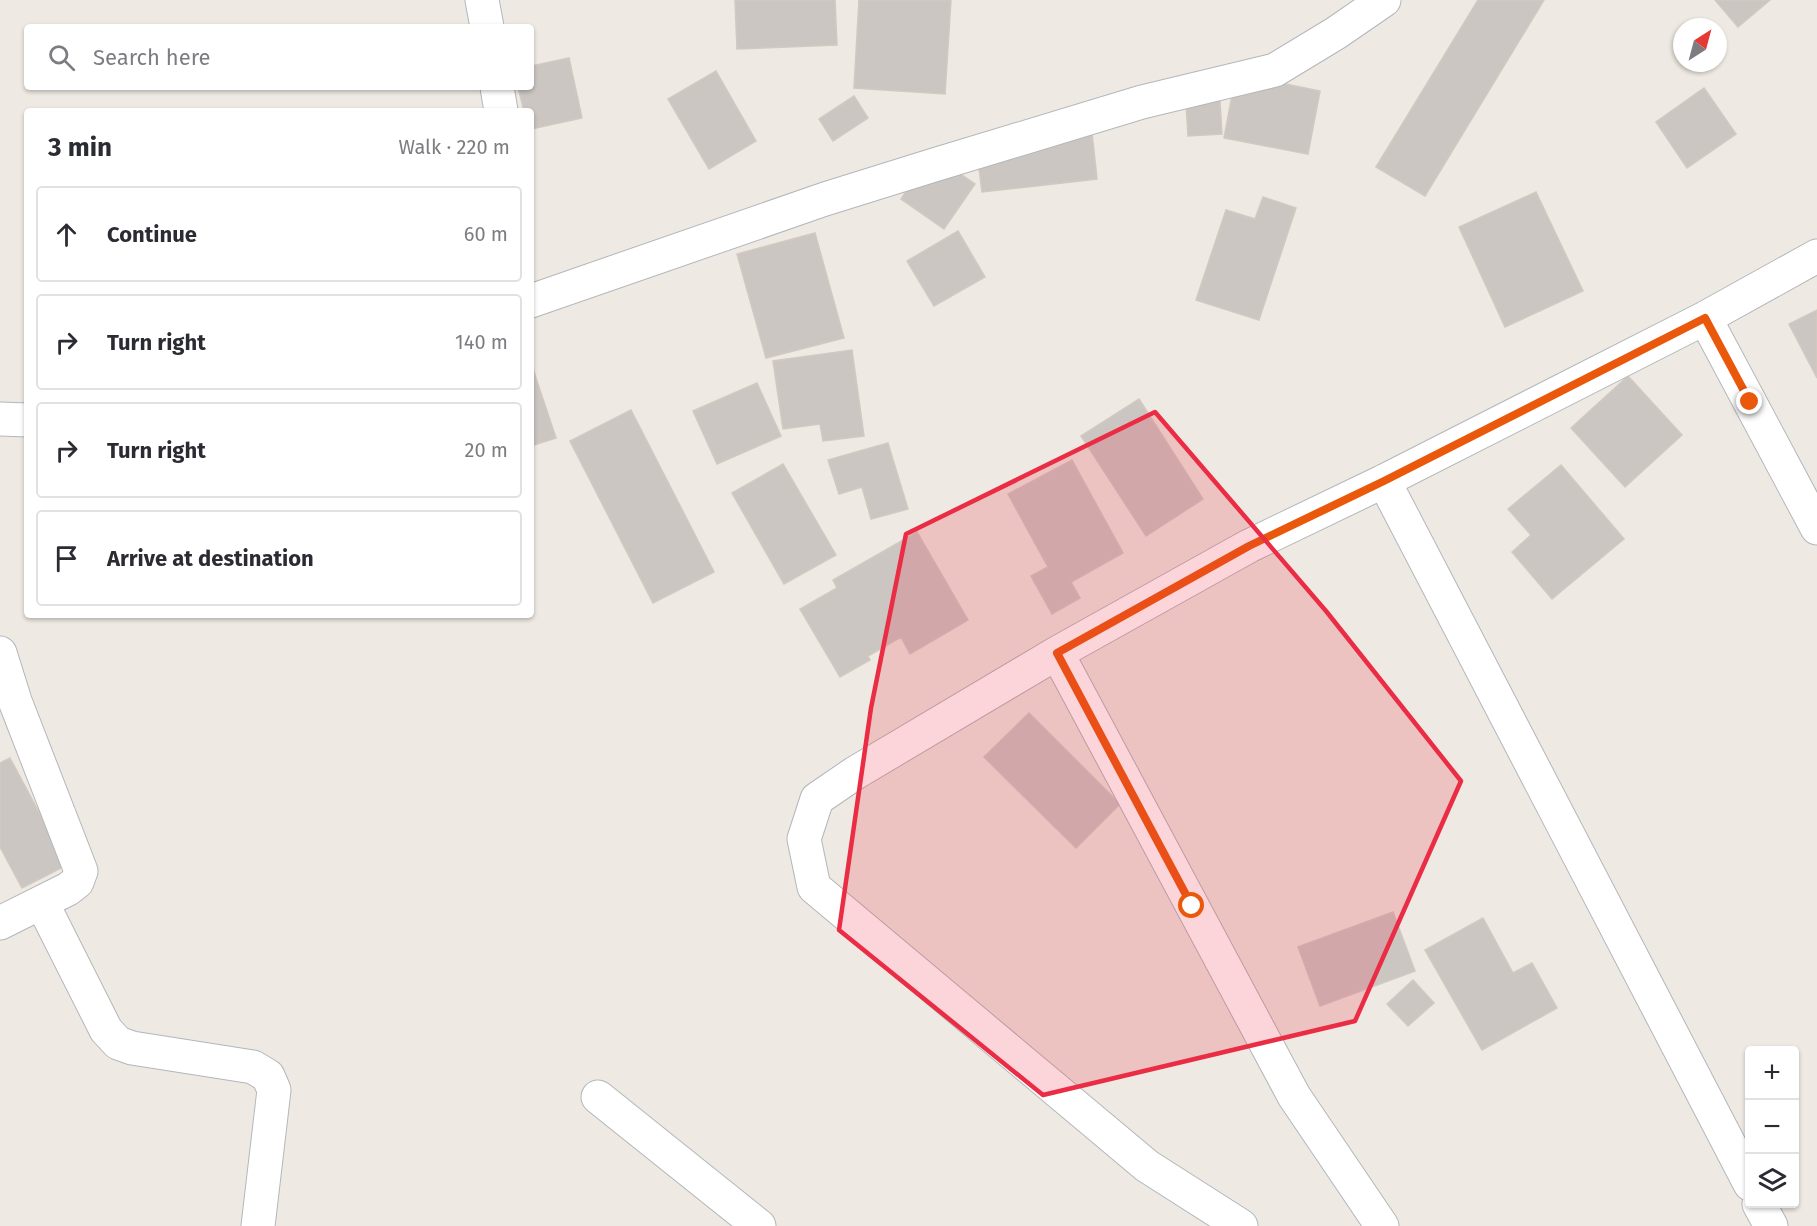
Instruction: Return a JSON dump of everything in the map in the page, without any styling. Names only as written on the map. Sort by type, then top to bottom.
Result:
[{"type":"street","points":[[482,0],[486,24]]},
{"type":"street","points":[[534,297],[825,199],[934,165],[1142,102],[1275,70],[1336,33],[1384,0]]},
{"type":"street","points":[[498,90],[500,108]]},
{"type":"street","points":[[1241,1226],[1147,1166],[814,887],[804,839],[817,799],[855,773],[1057,653],[1249,546],[1384,481],[1705,318],[1817,256]]},
{"type":"street","points":[[1705,318],[1817,528]]},
{"type":"street","points":[[0,419],[24,420]]},
{"type":"street","points":[[1384,481],[1745,1176]]},
{"type":"street","points":[[0,653],[15,701],[81,872],[76,882],[68,889],[0,923]]},
{"type":"street","points":[[1057,653],[1294,1096],[1382,1226]]},
{"type":"street","points":[[42,903],[106,1030],[118,1043],[132,1048],[253,1067],[268,1077],[274,1090],[258,1226]]},
{"type":"street","points":[[598,1096],[759,1226]]},
{"type":"street","points":[[1762,1208],[1771,1226]]},
{"type":"highlighted area","points":[[1155,412],[1326,611],[1461,781],[1355,1021],[1043,1095],[839,930],[871,708],[906,534]]},
{"type":"building","points":[[735,0],[835,0],[837,45],[737,49]]},
{"type":"building","points":[[859,0],[951,0],[945,94],[854,88]]},
{"type":"building","points":[[1478,0],[1544,0],[1425,196],[1376,167]]},
{"type":"building","points":[[1715,0],[1770,0],[1738,27]]},
{"type":"building","points":[[569,58],[582,118],[534,128],[534,108],[523,108],[519,90],[534,90],[534,65]]},
{"type":"building","points":[[716,71],[756,141],[709,169],[668,99]]},
{"type":"building","points":[[1236,74],[1320,91],[1308,154],[1224,138]]},
{"type":"building","points":[[1219,85],[1222,134],[1188,136],[1185,87]]},
{"type":"building","points":[[1704,88],[1736,134],[1687,168],[1656,122]]},
{"type":"building","points":[[854,96],[868,118],[833,141],[819,119]]},
{"type":"building","points":[[1091,123],[1097,179],[982,192],[975,136]]},
{"type":"building","points":[[931,154],[975,184],[944,229],[901,199]]},
{"type":"building","points":[[1536,192],[1583,291],[1505,327],[1459,227]]},
{"type":"building","points":[[1263,197],[1296,208],[1259,320],[1196,300],[1226,210],[1255,219]]},
{"type":"building","points":[[958,231],[985,277],[934,306],[907,261]]},
{"type":"building","points":[[815,233],[844,338],[766,358],[737,254]]},
{"type":"building","points":[[1817,310],[1817,378],[1789,324]]},
{"type":"building","points":[[852,350],[864,436],[823,441],[820,424],[783,429],[773,361]]},
{"type":"building","points":[[534,372],[556,438],[534,445]]},
{"type":"building","points":[[1628,376],[1682,435],[1625,487],[1571,428]]},
{"type":"building","points":[[757,383],[781,436],[717,464],[693,411]]},
{"type":"building","points":[[1139,399],[1203,499],[1146,536],[1081,436]]},
{"type":"building","points":[[631,410],[714,572],[653,603],[570,441]]},
{"type":"building","points":[[888,443],[908,509],[871,519],[862,487],[839,494],[828,460]]},
{"type":"building","points":[[1072,460],[1123,553],[1071,582],[1080,598],[1052,614],[1031,576],[1048,567],[1008,494]]},
{"type":"building","points":[[783,464],[836,555],[784,584],[732,493]]},
{"type":"building","points":[[1561,465],[1624,539],[1552,599],[1512,552],[1531,535],[1508,509]]},
{"type":"building","points":[[917,532],[968,620],[910,654],[901,637],[868,656],[870,660],[840,677],[800,609],[837,588],[833,580]]},
{"type":"building","points":[[1029,713],[1120,804],[1076,848],[984,757]]},
{"type":"building","points":[[10,758],[67,865],[22,888],[0,847],[0,763]]},
{"type":"building","points":[[1393,912],[1415,971],[1320,1006],[1298,947]]},
{"type":"building","points":[[1483,918],[1513,973],[1532,963],[1557,1008],[1482,1050],[1425,950]]},
{"type":"building","points":[[1413,980],[1434,1003],[1408,1026],[1387,1004]]},
{"type":"route","points":[[1192,906],[1057,653],[1249,546],[1384,481],[1705,318],[1750,402]]}]
